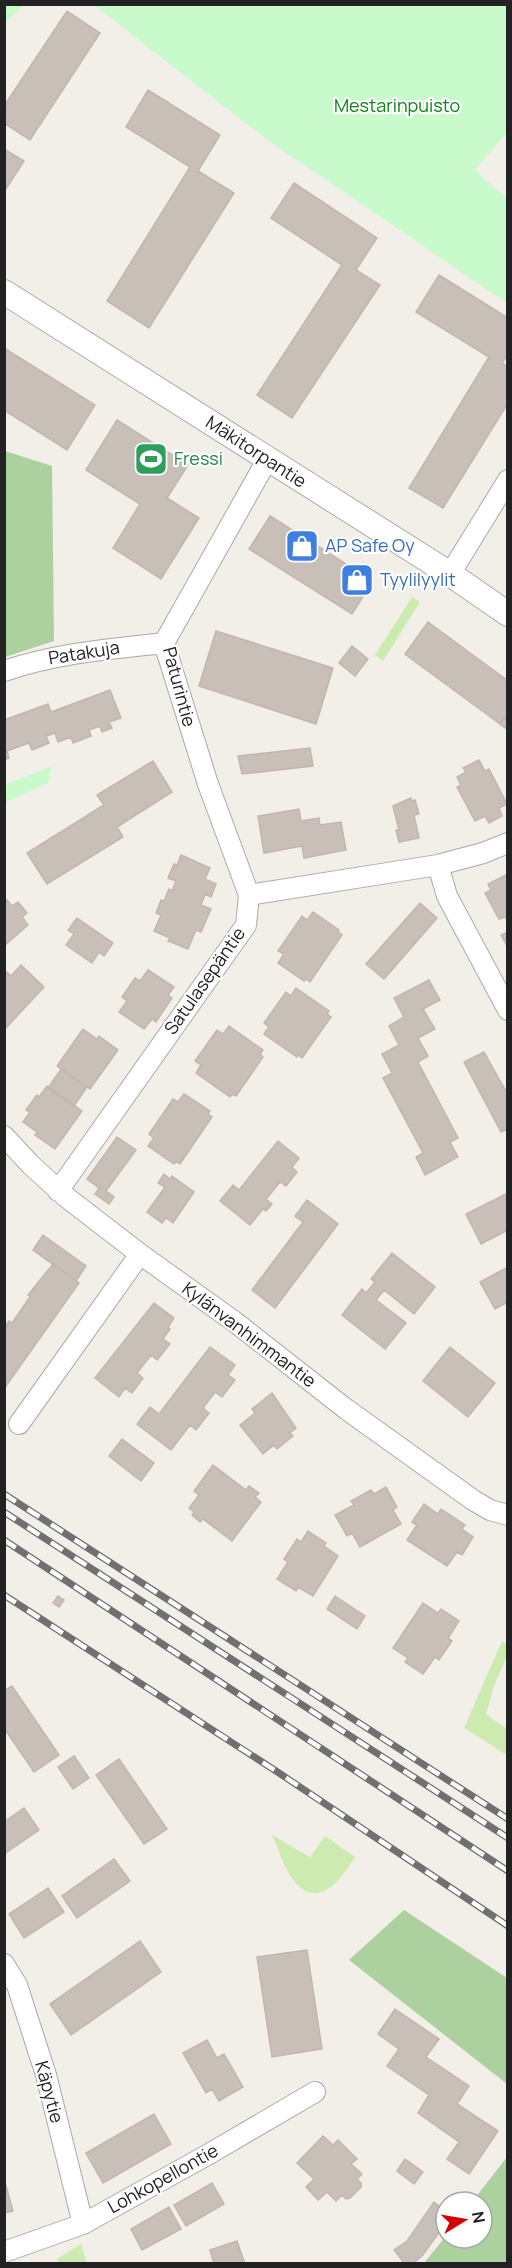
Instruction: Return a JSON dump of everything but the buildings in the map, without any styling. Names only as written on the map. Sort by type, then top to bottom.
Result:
[{"type":"street","name":"Mäkitorpantie","points":[[4,292],[450,574],[507,614]]},
{"type":"street","name":"Paturintie","points":[[249,895],[208,783],[164,642],[267,460]]},
{"type":"street","points":[[450,574],[507,480]]},
{"type":"street","name":"Patakuja","points":[[4,671],[66,654],[164,642]]},
{"type":"street","points":[[249,895],[438,865],[483,853],[507,843]]},
{"type":"street","points":[[438,865],[447,896],[507,1010]]},
{"type":"street","name":"Satulasepäntie","points":[[58,1191],[246,925],[249,895]]},
{"type":"street","name":"Kylänvanhimmantie","points":[[4,1136],[58,1191],[140,1254],[235,1322],[346,1409],[473,1500],[490,1510],[507,1515]]},
{"type":"street","points":[[19,1424],[140,1254]]},
{"type":"street","name":"Käpytie","points":[[4,1964],[17,1985],[46,2075],[83,2223]]},
{"type":"street","name":"Lohkopellontie","points":[[4,2252],[83,2223],[209,2154],[315,2092]]},
{"type":"green space","points":[[5,4],[24,4],[24,5],[5,23]]},
{"type":"green space","name":"Mestarinpuisto","points":[[94,5],[507,5],[507,132],[475,170],[507,199],[507,303],[266,139]]},
{"type":"green space","points":[[5,451],[52,466],[54,641],[5,657]]},
{"type":"green space","points":[[412,597],[420,602],[383,661],[375,655]]},
{"type":"green space","points":[[52,766],[48,783],[6,802],[5,785]]},
{"type":"green space","points":[[502,1641],[507,1644],[507,1656],[494,1686],[486,1714],[507,1729],[507,1755],[464,1728]]},
{"type":"green space","points":[[272,1835],[310,1857],[325,1836],[355,1857],[330,1888],[313,1893],[304,1890],[291,1877]]},
{"type":"green space","points":[[404,1910],[507,1978],[507,2084],[349,1960]]},
{"type":"green space","points":[[507,2157],[507,2263],[424,2263],[435,2250],[494,2250],[494,2190],[481,2190]]},
{"type":"green space","points":[[81,2244],[87,2263],[58,2263],[57,2259]]},
{"type":"railway","points":[[4,1494],[508,1819]]},
{"type":"railway","points":[[4,1512],[508,1838]]},
{"type":"railway","points":[[4,1540],[508,1871]]},
{"type":"railway","points":[[4,1595],[276,1771],[508,1926]]},
{"type":"place","name":"Fressi","points":[[151,459]]},
{"type":"place","name":"AP Safe Oy","points":[[302,546]]},
{"type":"place","name":"Tyylilyylit","points":[[357,580]]}]
